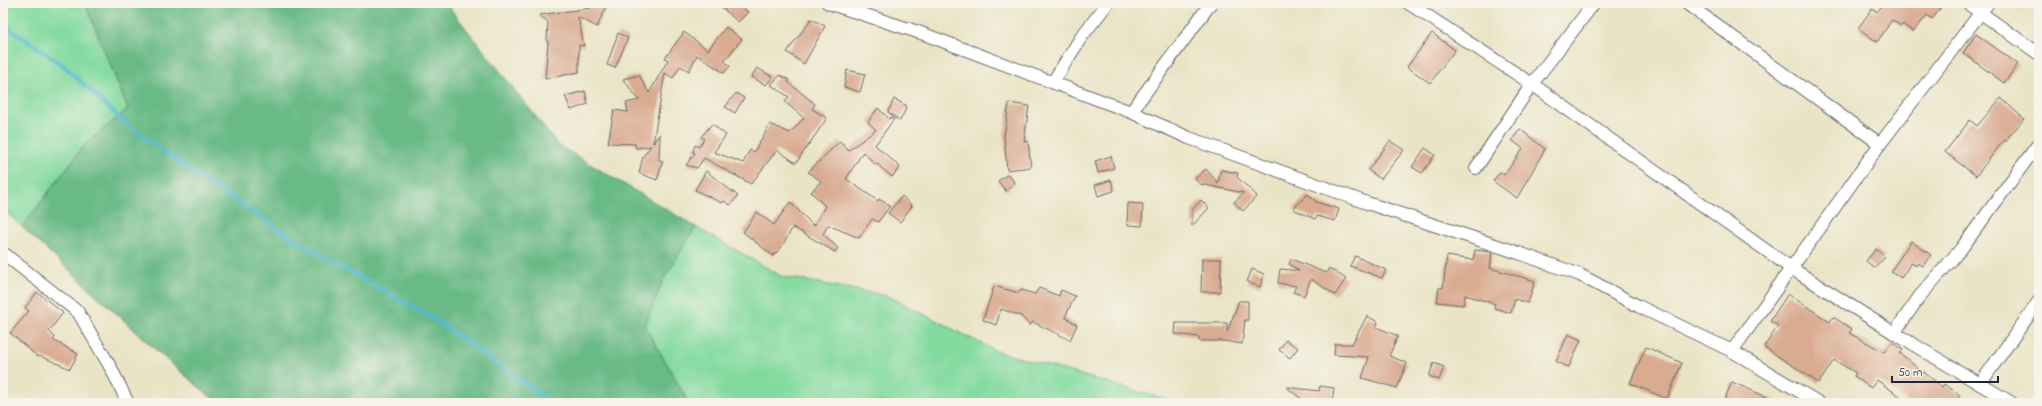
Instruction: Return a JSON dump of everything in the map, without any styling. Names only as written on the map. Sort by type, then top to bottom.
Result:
[{"type":"street","points":[[828,3],[921,33],[1131,112],[1190,138],[1368,203],[1520,253],[1580,275],[1638,306],[1732,351],[1819,403]]},
{"type":"street","points":[[1053,82],[1082,36],[1108,3]]},
{"type":"street","points":[[1131,112],[1211,3]]},
{"type":"street","points":[[1408,3],[1532,84],[1790,268],[1894,333],[2012,403]]},
{"type":"street","points":[[1476,168],[1532,84],[1594,3]]},
{"type":"street","points":[[1686,3],[1880,144]]},
{"type":"street","points":[[1967,3],[2039,54]]},
{"type":"street","points":[[1732,351],[1880,144],[1988,3]]},
{"type":"street","points":[[1894,333],[1920,296],[1965,243],[2039,143]]},
{"type":"street","points":[[3,253],[78,312],[111,368],[128,403]]},
{"type":"street","points":[[1980,384],[2039,301]]},
{"type":"green space","points":[[3,3],[85,3],[128,109],[86,143],[22,227],[3,209]]},
{"type":"green space","points":[[85,3],[446,3],[558,145],[696,227],[663,280],[645,326],[689,403],[218,403],[168,361],[22,227],[86,143],[128,109]]},
{"type":"green space","points":[[696,227],[781,276],[888,296],[996,351],[1179,403],[689,403],[645,326],[663,280]]},
{"type":"building","points":[[593,3],[608,3],[597,27],[578,17],[584,46],[579,45],[579,72],[545,79],[548,22],[539,15],[591,8]]},
{"type":"building","points":[[717,3],[737,3],[748,12],[738,22]]},
{"type":"building","points":[[1884,3],[1945,3],[1932,19],[1927,15],[1913,32],[1903,24],[1901,26],[1892,20],[1877,42],[1858,28],[1872,9],[1877,12]]},
{"type":"building","points":[[811,19],[825,26],[804,64],[787,52]]},
{"type":"building","points":[[726,27],[742,39],[724,61],[730,66],[724,73],[697,55],[689,71],[680,66],[673,78],[665,73],[653,143],[660,134],[659,160],[663,161],[657,180],[639,173],[643,156],[651,146],[636,148],[635,144],[608,143],[614,110],[628,112],[626,103],[639,100],[623,79],[639,75],[649,93],[668,60],[665,58],[684,32],[708,50]]},
{"type":"building","points":[[618,33],[628,38],[615,68],[607,65]]},
{"type":"building","points":[[1432,33],[1455,50],[1430,83],[1407,67]]},
{"type":"building","points":[[1976,34],[2018,64],[2004,83],[1963,53]]},
{"type":"building","points":[[757,68],[773,77],[766,85],[751,77]]},
{"type":"building","points":[[847,70],[865,74],[860,92],[844,87]]},
{"type":"building","points":[[780,75],[789,80],[788,82],[815,104],[812,109],[827,118],[796,163],[777,150],[751,184],[704,158],[697,168],[686,165],[695,153],[693,152],[695,145],[699,147],[704,139],[701,137],[712,124],[726,135],[714,152],[743,163],[750,150],[754,152],[770,124],[790,133],[804,118],[785,102],[789,97],[771,85]]},
{"type":"building","points":[[585,91],[588,104],[571,110],[565,96]]},
{"type":"building","points":[[736,93],[744,98],[735,113],[725,107]]},
{"type":"building","points":[[2001,98],[2024,119],[2005,141],[2004,140],[1976,176],[1945,152],[1970,120],[1977,126]]},
{"type":"building","points":[[894,99],[907,106],[900,121],[888,112]]},
{"type":"building","points":[[1009,103],[1029,106],[1024,141],[1028,141],[1031,167],[1007,170],[1004,136]]},
{"type":"building","points":[[878,108],[889,119],[892,117],[894,119],[875,145],[900,167],[892,177],[877,164],[876,165],[863,152],[846,179],[878,201],[879,199],[890,206],[878,222],[872,219],[859,238],[828,225],[823,234],[838,248],[835,252],[793,227],[781,248],[773,256],[743,232],[757,212],[774,225],[790,202],[814,226],[825,206],[811,192],[821,181],[808,172],[840,141],[849,150],[876,130],[868,122]]},
{"type":"building","points":[[1520,129],[1545,149],[1517,198],[1493,181],[1500,172],[1504,175],[1523,149],[1512,140]]},
{"type":"building","points":[[1390,141],[1404,150],[1381,179],[1368,170]]},
{"type":"building","points":[[1425,148],[1435,155],[1422,173],[1412,167]]},
{"type":"building","points":[[1111,156],[1114,168],[1098,173],[1095,161]]},
{"type":"building","points":[[1206,169],[1218,183],[1221,170],[1238,173],[1237,177],[1257,196],[1243,211],[1234,202],[1244,193],[1200,184],[1195,179]]},
{"type":"building","points":[[706,171],[738,196],[730,205],[724,201],[722,203],[695,190]]},
{"type":"building","points":[[1008,174],[1015,183],[1006,191],[998,181]]},
{"type":"building","points":[[1111,180],[1114,191],[1098,196],[1095,185]]},
{"type":"building","points":[[1308,194],[1316,202],[1339,209],[1335,221],[1317,216],[1315,219],[1293,209]]},
{"type":"building","points":[[902,196],[912,206],[900,222],[888,213]]},
{"type":"building","points":[[1201,200],[1209,208],[1192,226],[1192,210]]},
{"type":"building","points":[[1128,203],[1143,204],[1142,226],[1127,225]]},
{"type":"building","points":[[1911,241],[1931,255],[1923,266],[1918,263],[1916,266],[1911,263],[1901,278],[1891,271]]},
{"type":"building","points":[[1876,249],[1885,257],[1875,268],[1866,261]]},
{"type":"building","points":[[1475,250],[1492,252],[1490,268],[1535,281],[1528,303],[1515,299],[1511,313],[1494,308],[1495,304],[1465,295],[1463,305],[1437,302],[1439,288],[1443,288],[1447,256],[1473,260]]},
{"type":"building","points":[[1355,256],[1386,270],[1382,278],[1350,266]]},
{"type":"building","points":[[1202,259],[1221,259],[1220,292],[1201,292]]},
{"type":"building","points":[[1291,259],[1326,273],[1329,268],[1346,279],[1335,295],[1311,279],[1304,296],[1293,292],[1296,286],[1278,283],[1280,269],[1299,271],[1289,264]]},
{"type":"building","points":[[1252,269],[1264,274],[1260,287],[1247,282]]},
{"type":"building","points":[[994,286],[1019,293],[1021,290],[1035,294],[1039,288],[1059,296],[1061,290],[1075,296],[1065,317],[1077,325],[1070,340],[1033,322],[1029,325],[1021,316],[1001,309],[996,325],[983,320]]},
{"type":"building","points":[[37,292],[63,313],[49,331],[55,337],[53,340],[78,354],[70,369],[40,356],[38,357],[10,333],[29,311],[25,308]]},
{"type":"building","points":[[1788,294],[1830,322],[1833,317],[1852,329],[1849,333],[1884,352],[1892,342],[1903,350],[1900,353],[1923,373],[1924,372],[1942,387],[1944,384],[1960,395],[1955,403],[1909,403],[1877,380],[1871,388],[1854,376],[1856,373],[1834,360],[1819,383],[1764,347],[1778,326],[1770,321]]},
{"type":"building","points":[[1239,301],[1248,301],[1248,320],[1245,320],[1242,344],[1224,341],[1199,341],[1199,337],[1175,334],[1176,323],[1227,323],[1227,332]]},
{"type":"building","points":[[1367,316],[1378,322],[1376,327],[1398,336],[1389,356],[1407,363],[1397,388],[1362,378],[1369,357],[1334,355],[1335,344],[1352,344]]},
{"type":"building","points":[[1568,334],[1581,340],[1569,367],[1556,362]]},
{"type":"building","points":[[1286,340],[1298,348],[1290,358],[1279,350]]},
{"type":"building","points":[[1646,347],[1682,363],[1667,399],[1630,383]]},
{"type":"building","points":[[1434,363],[1444,367],[1439,380],[1429,376]]},
{"type":"building","points":[[1732,382],[1781,403],[1723,403]]},
{"type":"building","points":[[1320,386],[1334,388],[1332,403],[1303,400],[1286,387],[1319,391]]},
{"type":"waterway","points":[[3,24],[64,66],[125,123],[179,163],[298,242],[435,320],[552,403]]}]
